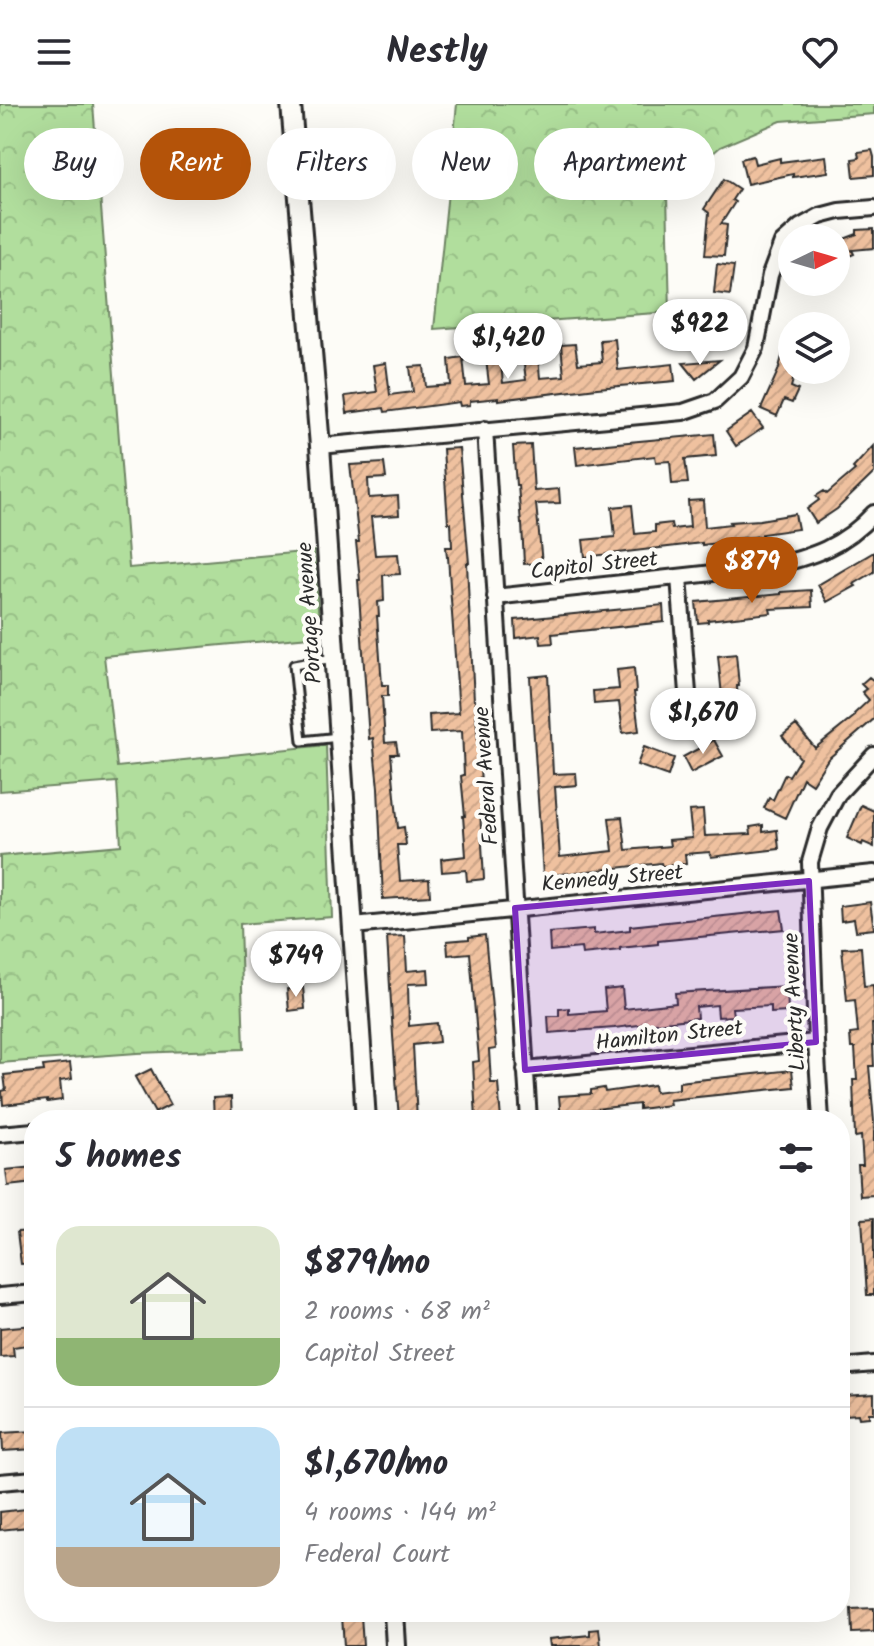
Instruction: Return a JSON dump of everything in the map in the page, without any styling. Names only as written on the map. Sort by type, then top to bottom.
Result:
[{"type":"street","name":"Portage Avenue","points":[[291,104],[320,446],[365,1110]]},
{"type":"street","points":[[320,446],[683,412],[715,401],[741,377],[756,348],[770,275],[782,243],[800,227],[820,216],[874,208]]},
{"type":"street","name":"Federal Avenue","points":[[485,429],[528,1110]]},
{"type":"street","name":"Capitol Street","points":[[495,597],[768,567],[839,543],[855,533],[874,513]]},
{"type":"street","points":[[677,716],[688,693],[679,577]]},
{"type":"street","name":"Liberty Avenue","points":[[820,1110],[810,862],[820,828],[838,794],[874,755]]},
{"type":"street","name":"Kennedy Street","points":[[354,926],[874,873]]},
{"type":"street","name":"Hamilton Street","points":[[525,1070],[816,1042]]},
{"type":"street","points":[[0,1134],[24,1132]]},
{"type":"street","points":[[0,1296],[24,1294]]},
{"type":"street","points":[[850,1366],[874,1364]]},
{"type":"street","points":[[0,1482],[24,1480]]},
{"type":"street","points":[[395,1622],[396,1646]]},
{"type":"lane","points":[[335,658],[294,665],[302,741],[341,737]]},
{"type":"highlighted area","points":[[809,881],[816,1042],[525,1070],[515,908]]},
{"type":"green space","points":[[0,104],[93,104],[95,128],[24,128],[24,200],[100,200],[129,568],[314,551],[320,636],[104,656],[117,767],[326,745],[332,917],[240,924],[244,1049],[0,1063],[0,856],[121,845],[117,782],[0,791]]},
{"type":"green space","points":[[457,104],[874,104],[874,114],[781,121],[715,151],[715,128],[534,128],[534,200],[667,200],[670,312],[434,329],[447,200],[518,200],[518,128],[455,128]]},
{"type":"building","points":[[872,150],[874,175],[854,177],[852,159],[859,158],[858,152]]},
{"type":"building","points":[[753,156],[755,164],[780,158],[780,162],[826,156],[828,172],[793,177],[793,174],[747,184],[741,159]]},
{"type":"building","points":[[724,179],[739,189],[721,224],[727,225],[724,256],[705,255],[709,213],[704,209],[710,200],[715,200],[715,192]]},
{"type":"building","points":[[874,229],[874,248],[852,250],[854,254],[850,256],[850,237],[857,234],[857,230]]},
{"type":"building","points":[[717,264],[734,266],[730,295],[714,293]]},
{"type":"building","points":[[615,339],[618,370],[673,364],[675,381],[470,401],[470,405],[460,406],[459,402],[385,412],[384,408],[347,413],[345,396],[377,392],[373,365],[386,363],[390,395],[413,392],[410,367],[424,366],[426,387],[451,385],[449,359],[463,357],[466,386],[489,384],[485,351],[494,350],[495,354],[500,354],[503,383],[526,380],[522,350],[537,348],[540,378],[564,376],[561,345],[575,344],[578,364],[602,362],[600,340]]},
{"type":"building","points":[[720,360],[696,379],[683,363]]},
{"type":"building","points":[[778,371],[778,384],[792,384],[791,387],[798,390],[792,403],[784,400],[777,416],[761,409]]},
{"type":"building","points":[[752,413],[763,428],[736,446],[726,431]]},
{"type":"building","points":[[714,434],[716,456],[685,459],[688,483],[672,484],[670,461],[656,462],[655,456],[577,465],[575,447]]},
{"type":"building","points":[[531,445],[534,491],[559,489],[560,503],[536,504],[542,563],[524,564],[513,446]]},
{"type":"building","points":[[874,445],[874,473],[837,509],[816,523],[807,509],[819,500],[816,496],[824,491],[827,494],[855,470],[853,468]]},
{"type":"building","points":[[459,448],[483,810],[480,810],[484,879],[467,881],[466,870],[442,872],[441,859],[466,856],[461,776],[464,775],[462,731],[430,733],[429,715],[459,713],[446,547],[452,547],[451,523],[448,523],[443,449]]},
{"type":"building","points":[[384,463],[386,478],[368,479],[369,498],[398,496],[399,515],[371,517],[375,555],[398,554],[400,574],[383,575],[384,601],[378,602],[382,685],[388,685],[388,696],[382,696],[385,743],[396,742],[398,754],[391,754],[398,828],[404,827],[406,845],[397,845],[400,881],[429,879],[430,896],[383,899],[378,788],[373,738],[369,739],[356,542],[359,542],[350,465]]},
{"type":"building","points":[[703,500],[705,527],[795,514],[798,529],[726,542],[585,557],[583,540],[615,537],[612,507],[632,505],[635,534],[655,532],[655,525],[671,523],[672,529],[690,527],[688,501]]},
{"type":"building","points":[[874,552],[874,572],[827,602],[818,585]]},
{"type":"building","points":[[811,590],[812,607],[770,609],[771,613],[698,623],[696,602]]},
{"type":"building","points":[[663,605],[664,622],[552,634],[553,643],[541,644],[540,635],[516,638],[515,620]]},
{"type":"building","points":[[736,654],[739,727],[722,728],[718,656]]},
{"type":"building","points":[[634,668],[639,731],[623,733],[619,702],[594,704],[593,691],[619,689],[617,670]]},
{"type":"building","points":[[548,675],[553,774],[576,773],[577,785],[555,787],[560,857],[613,851],[609,818],[622,817],[626,850],[670,846],[669,840],[692,838],[689,811],[703,810],[705,836],[751,834],[750,827],[763,825],[763,832],[777,830],[779,849],[711,857],[710,852],[685,854],[686,864],[662,866],[661,863],[543,876],[530,677]]},
{"type":"building","points":[[869,677],[874,681],[874,719],[828,759],[812,784],[803,778],[785,818],[764,808],[769,798],[773,800],[785,774],[789,776],[800,758],[782,736],[796,725],[815,748],[855,716],[869,700],[862,692],[866,689],[861,684]]},
{"type":"building","points":[[714,740],[723,756],[691,773],[683,757]]},
{"type":"building","points":[[644,747],[674,758],[668,776],[637,765]]},
{"type":"building","points":[[861,805],[874,811],[874,847],[847,838]]},
{"type":"building","points":[[870,902],[874,929],[856,931],[854,919],[841,921],[840,906]]},
{"type":"building","points":[[781,910],[784,929],[658,941],[658,944],[582,954],[581,948],[550,951],[549,933],[594,929],[594,934],[630,930],[630,926]]},
{"type":"building","points":[[314,934],[315,968],[299,968],[298,935]]},
{"type":"building","points":[[485,935],[496,1049],[489,1050],[491,1083],[498,1083],[500,1110],[475,1110],[473,1062],[479,1061],[470,953],[448,955],[447,941]]},
{"type":"building","points":[[405,936],[407,971],[428,969],[429,983],[408,984],[409,1026],[437,1023],[439,1042],[413,1045],[416,1110],[398,1110],[387,937]]},
{"type":"building","points":[[861,947],[864,986],[873,985],[874,1001],[874,1066],[869,1066],[874,1121],[874,1195],[860,1196],[858,1165],[863,1165],[861,1136],[855,1137],[853,1080],[857,1080],[855,1048],[851,1048],[850,1034],[858,1033],[855,1000],[847,1001],[842,948]]},
{"type":"building","points":[[787,986],[788,1012],[771,1013],[771,1006],[732,1008],[733,1016],[718,1017],[717,1005],[696,1007],[697,1018],[549,1033],[548,1016],[559,1016],[559,1009],[569,1008],[569,1014],[606,1011],[604,990],[622,988],[624,1009],[676,1003],[675,993]]},
{"type":"building","points":[[303,987],[305,1009],[289,1011],[287,989]]},
{"type":"building","points":[[70,1063],[72,1079],[60,1081],[62,1100],[3,1105],[2,1091],[6,1090],[4,1075],[44,1071],[43,1066]]},
{"type":"building","points":[[151,1069],[170,1105],[153,1110],[135,1077]]},
{"type":"building","points":[[792,1070],[794,1087],[669,1100],[670,1105],[639,1109],[639,1104],[560,1110],[559,1096],[591,1094],[591,1090],[604,1088],[605,1092],[654,1085],[655,1092],[679,1089],[679,1082]]},
{"type":"building","points":[[231,1097],[232,1110],[214,1110],[213,1098]]},
{"type":"building","points":[[24,1168],[24,1184],[8,1186],[6,1170]]},
{"type":"building","points":[[874,1218],[874,1295],[867,1295],[862,1219]]},
{"type":"building","points":[[17,1232],[24,1232],[24,1264],[21,1264]]},
{"type":"building","points":[[24,1326],[24,1345],[13,1347],[14,1356],[0,1357],[0,1328]]},
{"type":"building","points":[[874,1394],[874,1413],[859,1418],[858,1414],[850,1415],[850,1396]]},
{"type":"building","points":[[24,1432],[24,1450],[3,1451],[2,1433]]},
{"type":"building","points":[[24,1509],[24,1527],[0,1530],[0,1512]]},
{"type":"building","points":[[874,1608],[874,1632],[852,1633],[851,1609]]},
{"type":"building","points":[[342,1622],[361,1622],[363,1646],[344,1646]]},
{"type":"building","points":[[599,1629],[601,1646],[550,1646],[549,1639],[590,1635],[590,1630]]}]
